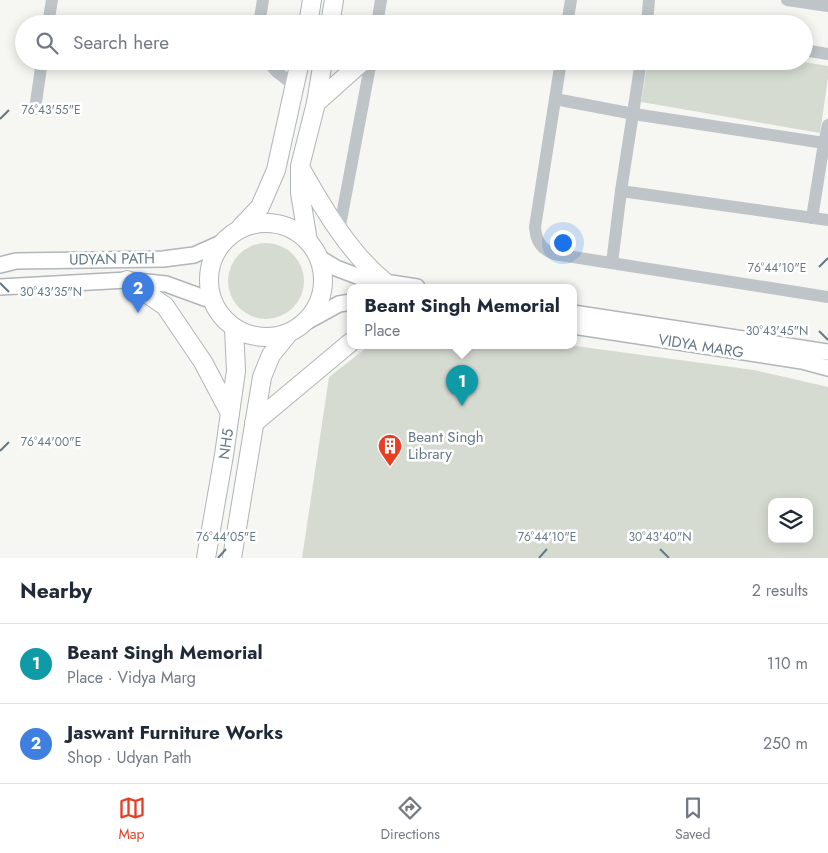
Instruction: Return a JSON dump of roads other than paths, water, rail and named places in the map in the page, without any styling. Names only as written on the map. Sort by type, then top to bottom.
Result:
[{"type":"highway","points":[[310,15],[312,0]]},
{"type":"highway","points":[[332,15],[334,0]]},
{"type":"highway","name":"NH5","points":[[241,227],[264,222],[295,230],[308,241],[318,258],[324,276],[322,296],[308,321],[288,334],[268,338],[252,336],[234,328],[217,311],[210,300],[208,287],[211,261],[221,243],[241,227],[260,207],[276,170],[298,70]]},
{"type":"highway","name":"NH5","points":[[308,241],[300,193],[300,166],[316,103],[322,70]]},
{"type":"highway","points":[[316,103],[353,70]]},
{"type":"highway","points":[[300,166],[339,231],[385,282]]},
{"type":"highway","points":[[127,280],[165,306],[203,362],[230,413]]},
{"type":"highway","name":"NH5","points":[[206,558],[236,371],[234,328]]},
{"type":"highway","name":"NH5","points":[[232,558],[262,377],[271,355],[288,334]]},
{"type":"highway","points":[[254,423],[347,345]]},
{"type":"main road","name":"UDYAN PATH","points":[[0,265],[25,261],[163,259],[194,255],[221,243]]},
{"type":"main road","points":[[318,258],[365,279],[397,284]]},
{"type":"main road","name":"UDYAN PATH","points":[[0,287],[127,280],[166,284],[210,300]]},
{"type":"main road","points":[[308,321],[339,304],[347,303]]},
{"type":"main road","name":"VIDYA MARG","points":[[577,314],[828,352]]},
{"type":"main road","name":"VIDYA MARG","points":[[577,327],[802,361],[828,368]]},
{"type":"street","points":[[50,15],[52,0]]},
{"type":"street","points":[[260,15],[263,0]]},
{"type":"street","points":[[379,15],[381,0]]},
{"type":"street","points":[[568,15],[571,0]]},
{"type":"street","points":[[648,15],[649,0]]},
{"type":"street","points":[[787,0],[828,6]]},
{"type":"street","points":[[813,52],[828,54]]},
{"type":"street","points":[[35,109],[41,70]]},
{"type":"street","points":[[275,70],[294,85]]},
{"type":"street","points":[[339,231],[369,70]]},
{"type":"street","points":[[560,70],[535,227],[537,240],[543,248],[554,254],[828,297]]},
{"type":"street","points":[[612,263],[640,70]]},
{"type":"street","points":[[555,99],[634,114],[824,143]]},
{"type":"street","points":[[812,218],[828,125]]},
{"type":"street","points":[[621,191],[828,220]]},
{"type":"place","name":"Jaswant Furniture Works","points":[[138,313]]},
{"type":"place","name":"Beant Singh Memorial","points":[[462,406]]},
{"type":"place","name":"Beant Singh Library","points":[[390,467]]}]
